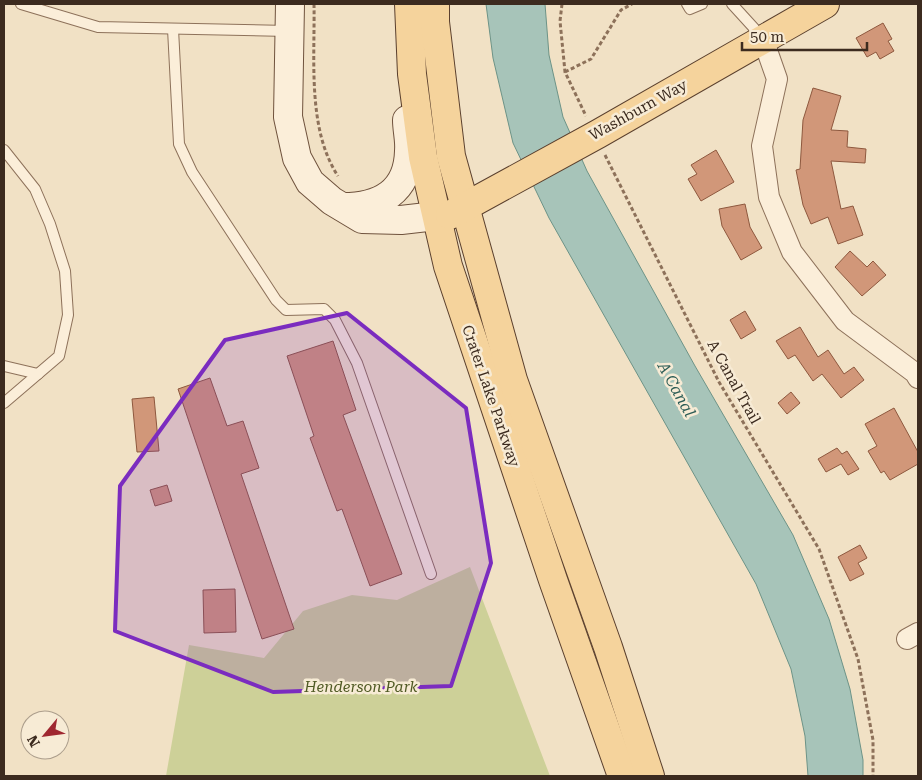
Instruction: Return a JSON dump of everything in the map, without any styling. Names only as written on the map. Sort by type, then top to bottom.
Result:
[{"type":"main road","points":[[290,4],[288,117],[297,158],[310,182],[362,219],[401,220],[450,212]]},
{"type":"main road","name":"Crater Lake Parkway","points":[[409,4],[411,49],[423,157],[450,212],[514,380],[608,648],[650,776]]},
{"type":"main road","name":"Crater Lake Parkway","points":[[435,4],[435,22],[451,156],[451,276],[553,580],[622,776]]},
{"type":"main road","name":"Washburn Way","points":[[450,212],[595,135],[826,4]]},
{"type":"main road","points":[[343,207],[356,207],[387,197],[398,188],[403,179],[408,166],[410,149],[404,86],[411,49]]},
{"type":"street","points":[[764,39],[777,79],[762,146],[769,197],[792,252],[845,321],[917,376]]},
{"type":"lane","points":[[21,4],[98,27],[289,31]]},
{"type":"lane","points":[[687,4],[690,9],[702,4]]},
{"type":"lane","points":[[732,4],[764,39]]},
{"type":"lane","points":[[173,29],[178,144],[192,172],[276,300],[286,310],[324,309],[335,320],[358,363],[431,574]]},
{"type":"lane","points":[[4,150],[34,189],[50,224],[65,271],[68,315],[59,356],[4,403]]},
{"type":"lane","points":[[4,366],[38,374]]},
{"type":"path","points":[[314,4],[316,114],[322,146],[340,179]]},
{"type":"path","name":"A Canal Trail","points":[[562,4],[560,21],[565,72],[606,158],[719,382],[820,549],[858,659],[873,740],[873,776]]},
{"type":"path","points":[[565,72],[591,59],[621,10],[632,4]]},
{"type":"highlighted area","points":[[347,313],[466,408],[491,563],[451,686],[273,692],[115,631],[120,486],[225,340]]},
{"type":"green space","name":"Henderson Park","points":[[470,567],[550,776],[166,776],[189,645],[264,658],[303,611],[352,595],[397,600]]},
{"type":"water","name":"A Canal","points":[[486,4],[545,4],[549,55],[563,117],[587,171],[695,366],[793,535],[829,619],[850,689],[863,760],[863,776],[808,776],[805,736],[791,669],[756,584],[549,218],[513,143],[493,58]]},
{"type":"building","points":[[883,23],[892,39],[888,41],[894,51],[880,59],[876,52],[867,57],[856,38]]},
{"type":"building","points":[[813,88],[841,96],[831,130],[848,131],[847,147],[866,149],[865,163],[831,161],[841,209],[853,206],[863,235],[838,244],[828,217],[811,224],[803,205],[796,170],[800,169],[803,120]]},
{"type":"building","points":[[716,150],[734,182],[701,201],[688,179],[697,174],[691,165]]},
{"type":"building","points":[[745,204],[750,227],[762,248],[741,260],[722,226],[719,209]]},
{"type":"building","points":[[850,251],[867,267],[873,261],[886,275],[862,296],[835,267]]},
{"type":"building","points":[[745,311],[756,330],[741,339],[730,320]]},
{"type":"building","points":[[800,327],[818,357],[828,350],[844,374],[854,367],[864,380],[841,398],[822,374],[813,381],[795,355],[788,359],[776,341]]},
{"type":"building","points":[[333,341],[356,410],[343,415],[402,574],[370,586],[342,509],[337,511],[310,438],[314,436],[287,356]]},
{"type":"building","points":[[210,378],[227,426],[243,421],[259,468],[241,474],[294,629],[262,639],[178,389]]},
{"type":"building","points":[[791,392],[800,403],[787,414],[778,403]]},
{"type":"building","points":[[154,397],[159,451],[137,452],[132,399]]},
{"type":"building","points":[[894,408],[918,452],[918,464],[890,480],[884,471],[881,473],[868,451],[877,446],[865,424]]},
{"type":"building","points":[[837,448],[842,454],[847,451],[859,469],[848,475],[841,464],[826,472],[818,459]]},
{"type":"building","points":[[167,485],[172,501],[155,506],[150,490]]},
{"type":"building","points":[[860,545],[867,558],[858,563],[864,574],[850,581],[838,557]]},
{"type":"building","points":[[235,589],[236,632],[204,633],[203,590]]}]
